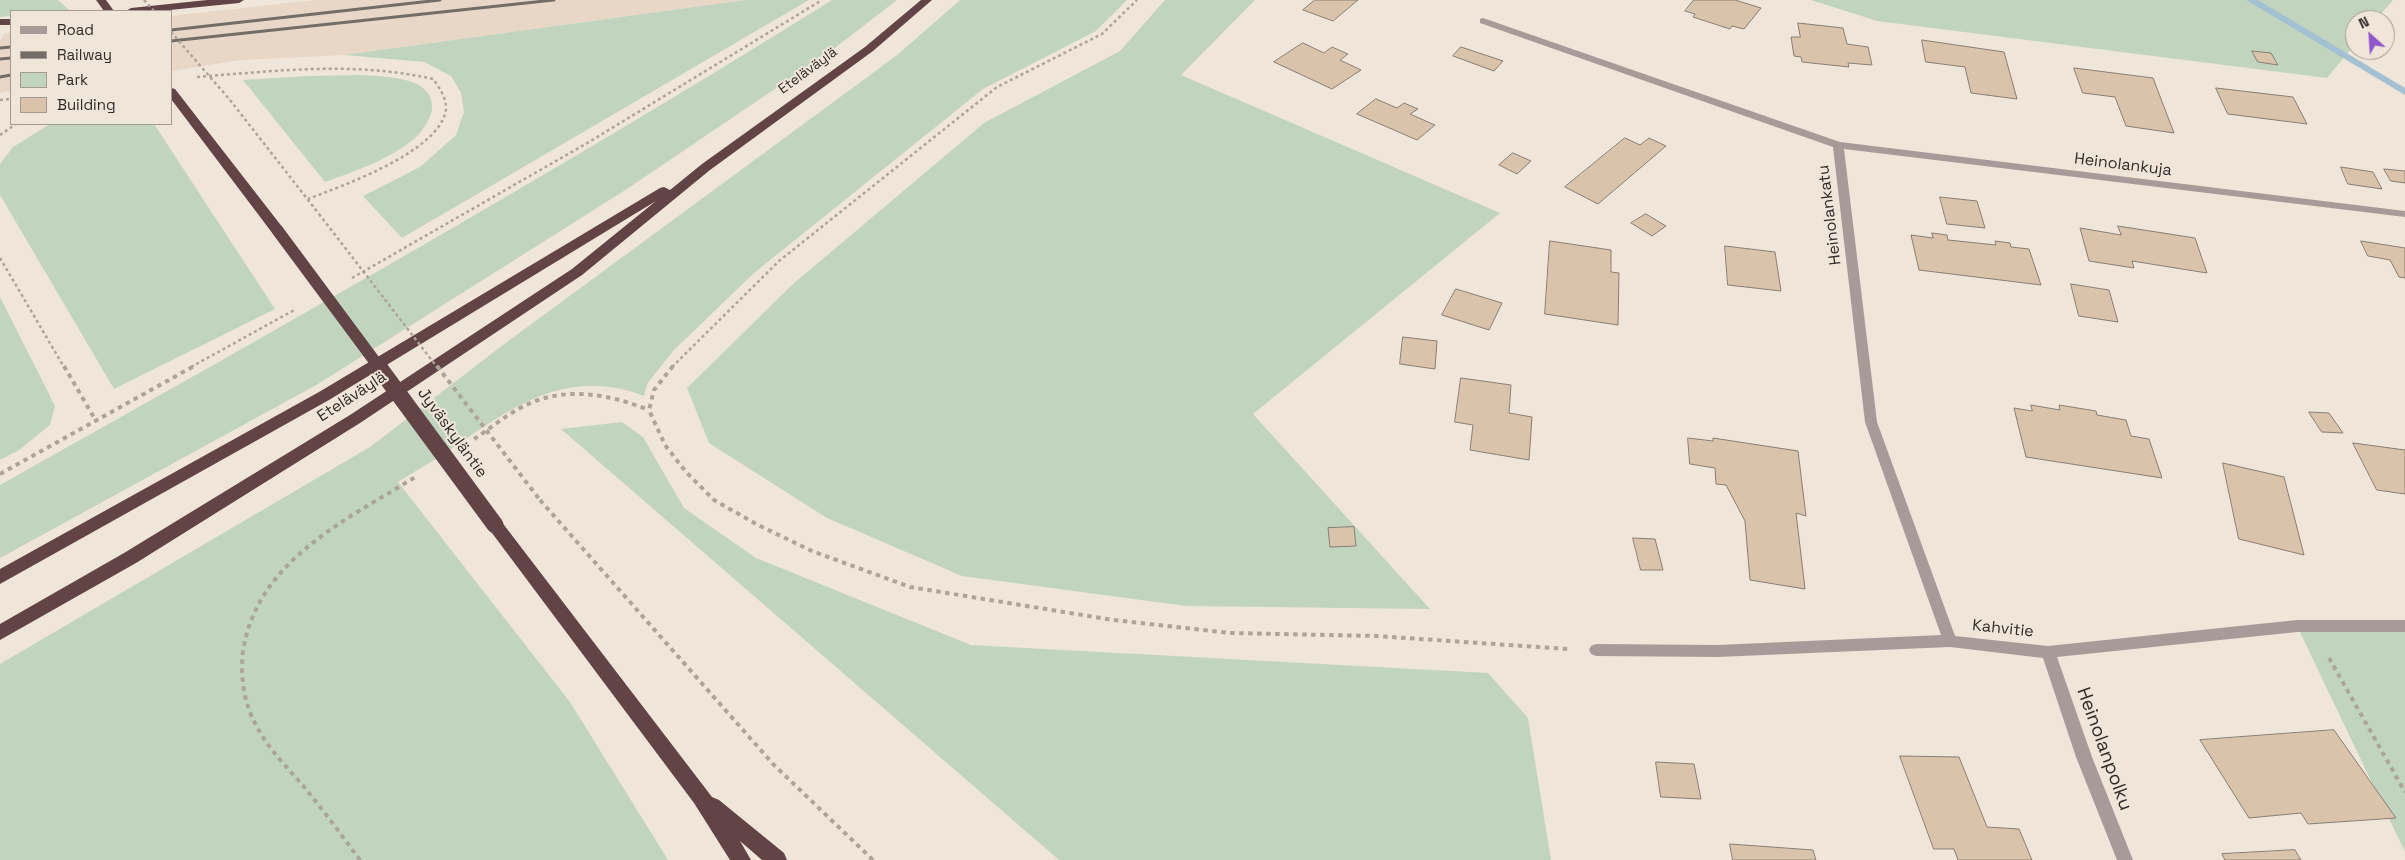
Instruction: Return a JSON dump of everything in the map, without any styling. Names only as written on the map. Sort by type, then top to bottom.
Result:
[{"type":"highway","points":[[141,10],[239,0]]},
{"type":"highway","name":"Eteläväylä","points":[[0,633],[130,558],[388,397],[577,272],[706,167],[869,49],[927,0]]},
{"type":"highway","name":"Jyväskyläntie","points":[[172,92],[278,231],[495,526],[701,796],[741,860]]},
{"type":"highway","name":"Eteläväylä","points":[[0,577],[324,396],[552,256],[706,167]]},
{"type":"highway","name":"Jyväskyläntie","points":[[701,796],[777,860]]},
{"type":"street","name":"Heinolankatu","points":[[1483,21],[1838,145],[1871,422],[1950,641]]},
{"type":"street","name":"Heinolankuja","points":[[1838,145],[2405,214]]},
{"type":"street","name":"Kahvitie","points":[[1596,650],[1718,651],[1950,641],[2048,652],[2311,626],[2405,626]]},
{"type":"street","name":"Heinolanpolku","points":[[2048,652],[2084,757],[2126,860]]},
{"type":"path","points":[[144,0],[153,10]]},
{"type":"path","points":[[348,280],[478,208],[703,76],[822,0]]},
{"type":"path","points":[[1137,0],[1113,24],[1094,39],[997,87],[779,260],[680,358],[654,390],[649,410],[665,445],[686,472],[714,500],[758,525],[812,551],[910,586],[1113,620],[1230,633],[1376,636],[1596,650]]},
{"type":"path","points":[[172,33],[230,100],[540,500],[773,764],[873,860]]},
{"type":"path","points":[[189,78],[359,68],[405,71],[432,79],[444,96],[445,113],[434,131],[397,160],[308,199]]},
{"type":"path","points":[[0,100],[10,99]]},
{"type":"path","points":[[0,135],[15,125]]},
{"type":"path","points":[[0,258],[96,421]]},
{"type":"path","points":[[0,474],[304,305]]},
{"type":"path","points":[[468,444],[533,402],[557,396],[586,393],[606,395],[626,400],[649,410]]},
{"type":"path","points":[[360,860],[326,813],[274,751],[251,716],[243,690],[240,664],[244,640],[263,592],[281,570],[334,528],[418,476]]},
{"type":"path","points":[[2311,626],[2405,792]]},
{"type":"shaded area","points":[[315,0],[745,0],[344,55],[241,60],[172,71],[172,16]]},
{"type":"shaded area","points":[[5,33],[10,33],[10,91],[0,93],[0,41]]},
{"type":"green space","points":[[0,0],[58,0],[69,10],[10,10],[10,16],[0,17]]},
{"type":"green space","points":[[745,0],[809,0],[402,238],[363,196],[420,167],[456,135],[464,112],[461,93],[451,76],[424,62],[344,55]]},
{"type":"green space","points":[[832,0],[897,0],[831,51],[627,189],[318,384],[0,558],[0,485],[523,187]]},
{"type":"green space","points":[[960,0],[1127,0],[1096,31],[983,89],[754,273],[673,351],[647,384],[644,396],[616,388],[589,386],[564,389],[541,396],[495,420],[398,482],[570,702],[668,860],[0,860],[0,664],[370,447],[507,342],[896,56]]},
{"type":"green space","points":[[1165,0],[1255,0],[1181,75],[1500,213],[1253,414],[1430,609],[1186,606],[962,576],[827,518],[709,443],[687,388],[793,284],[984,123],[1120,51]]},
{"type":"green space","points":[[1811,0],[2393,0],[2384,10],[2345,10],[2345,56],[2327,78],[1877,21]]},
{"type":"green space","points":[[361,75],[394,78],[417,84],[425,90],[431,99],[431,114],[420,133],[404,146],[371,164],[325,182],[243,80],[307,76]]},
{"type":"green space","points":[[48,125],[155,125],[275,309],[114,389],[0,195],[0,164],[13,147]]},
{"type":"green space","points":[[0,297],[55,406],[50,425],[19,450],[0,460]]},
{"type":"green space","points":[[622,422],[643,437],[684,508],[756,558],[971,645],[1488,673],[1528,718],[1551,860],[1059,860],[561,429]]},
{"type":"green space","points":[[2297,626],[2405,628],[2405,852]]},
{"type":"building","points":[[1315,0],[1358,0],[1333,21],[1303,10]]},
{"type":"building","points":[[1694,0],[1735,0],[1761,8],[1744,29],[1732,26],[1730,29],[1693,17],[1695,14],[1685,11]]},
{"type":"building","points":[[1798,23],[1843,28],[1847,44],[1868,47],[1872,65],[1848,63],[1849,67],[1802,62],[1801,57],[1794,56],[1791,37],[1800,37]]},
{"type":"building","points":[[1922,40],[2004,52],[2017,99],[1971,93],[1965,67],[1926,62]]},
{"type":"building","points":[[1303,43],[1324,53],[1332,47],[1348,54],[1340,60],[1361,70],[1332,89],[1274,62]]},
{"type":"building","points":[[1461,47],[1503,61],[1494,71],[1453,56]]},
{"type":"building","points":[[2252,51],[2271,53],[2278,65],[2258,62]]},
{"type":"building","points":[[2074,68],[2153,78],[2174,133],[2126,126],[2115,97],[2083,93]]},
{"type":"building","points":[[2216,88],[2293,97],[2307,124],[2228,114]]},
{"type":"building","points":[[1376,99],[1397,108],[1404,103],[1418,109],[1410,114],[1435,125],[1417,140],[1357,114]]},
{"type":"building","points":[[1625,138],[1640,145],[1649,138],[1666,146],[1598,204],[1565,187]]},
{"type":"building","points":[[1513,153],[1531,161],[1517,174],[1499,165]]},
{"type":"building","points":[[2341,167],[2373,172],[2382,189],[2348,184]]},
{"type":"building","points":[[2384,169],[2405,171],[2405,183],[2391,181]]},
{"type":"building","points":[[1940,197],[1977,201],[1985,228],[1947,224]]},
{"type":"building","points":[[1646,214],[1666,226],[1652,236],[1631,223]]},
{"type":"building","points":[[2118,226],[2195,238],[2207,273],[2132,261],[2134,268],[2089,261],[2080,228],[2121,235]]},
{"type":"building","points":[[1932,233],[1947,235],[1948,240],[1996,245],[1995,241],[2010,243],[2011,247],[2029,249],[2041,285],[1919,270],[1911,235],[1933,238]]},
{"type":"building","points":[[1550,241],[1611,250],[1611,272],[1619,273],[1618,325],[1545,314]]},
{"type":"building","points":[[2361,241],[2405,248],[2405,278],[2399,277],[2390,260],[2368,256]]},
{"type":"building","points":[[1725,246],[1775,252],[1781,291],[1728,285]]},
{"type":"building","points":[[2071,284],[2109,290],[2118,322],[2079,316]]},
{"type":"building","points":[[1456,289],[1502,303],[1489,330],[1442,315]]},
{"type":"building","points":[[1403,337],[1437,341],[1435,369],[1400,364]]},
{"type":"building","points":[[1461,378],[1511,385],[1509,413],[1532,417],[1529,460],[1470,450],[1473,425],[1455,422]]},
{"type":"building","points":[[2031,405],[2060,410],[2059,405],[2096,411],[2097,415],[2126,420],[2131,436],[2149,439],[2162,478],[2026,457],[2014,408],[2032,411]]},
{"type":"building","points":[[2309,412],[2329,413],[2343,433],[2322,432]]},
{"type":"building","points":[[1688,438],[1713,441],[1713,438],[1798,451],[1806,516],[1796,513],[1805,589],[1750,580],[1745,521],[1726,485],[1716,484],[1715,468],[1690,464]]},
{"type":"building","points":[[2353,443],[2405,450],[2405,494],[2377,490]]},
{"type":"building","points":[[2223,463],[2284,477],[2304,555],[2239,539]]},
{"type":"building","points":[[1354,527],[1356,546],[1330,547],[1328,528]]},
{"type":"building","points":[[1633,538],[1655,539],[1663,570],[1641,570]]},
{"type":"building","points":[[2334,730],[2396,818],[2308,824],[2301,813],[2249,818],[2200,740]]},
{"type":"building","points":[[1900,756],[1959,757],[1987,827],[2019,829],[2032,860],[1958,860],[1954,849],[1934,849]]},
{"type":"building","points":[[1656,762],[1694,764],[1701,799],[1661,797]]},
{"type":"building","points":[[1730,844],[1813,850],[1816,860],[1733,860]]},
{"type":"building","points":[[2295,850],[2301,860],[2225,860],[2222,854]]},
{"type":"waterway","points":[[2251,0],[2405,92]]},
{"type":"railway","points":[[172,30],[440,0]]},
{"type":"railway","points":[[172,41],[554,0]]},
{"type":"railway","points":[[0,48],[10,47]]},
{"type":"railway","points":[[0,59],[10,58]]},
{"type":"railway","points":[[0,77],[10,75]]}]
